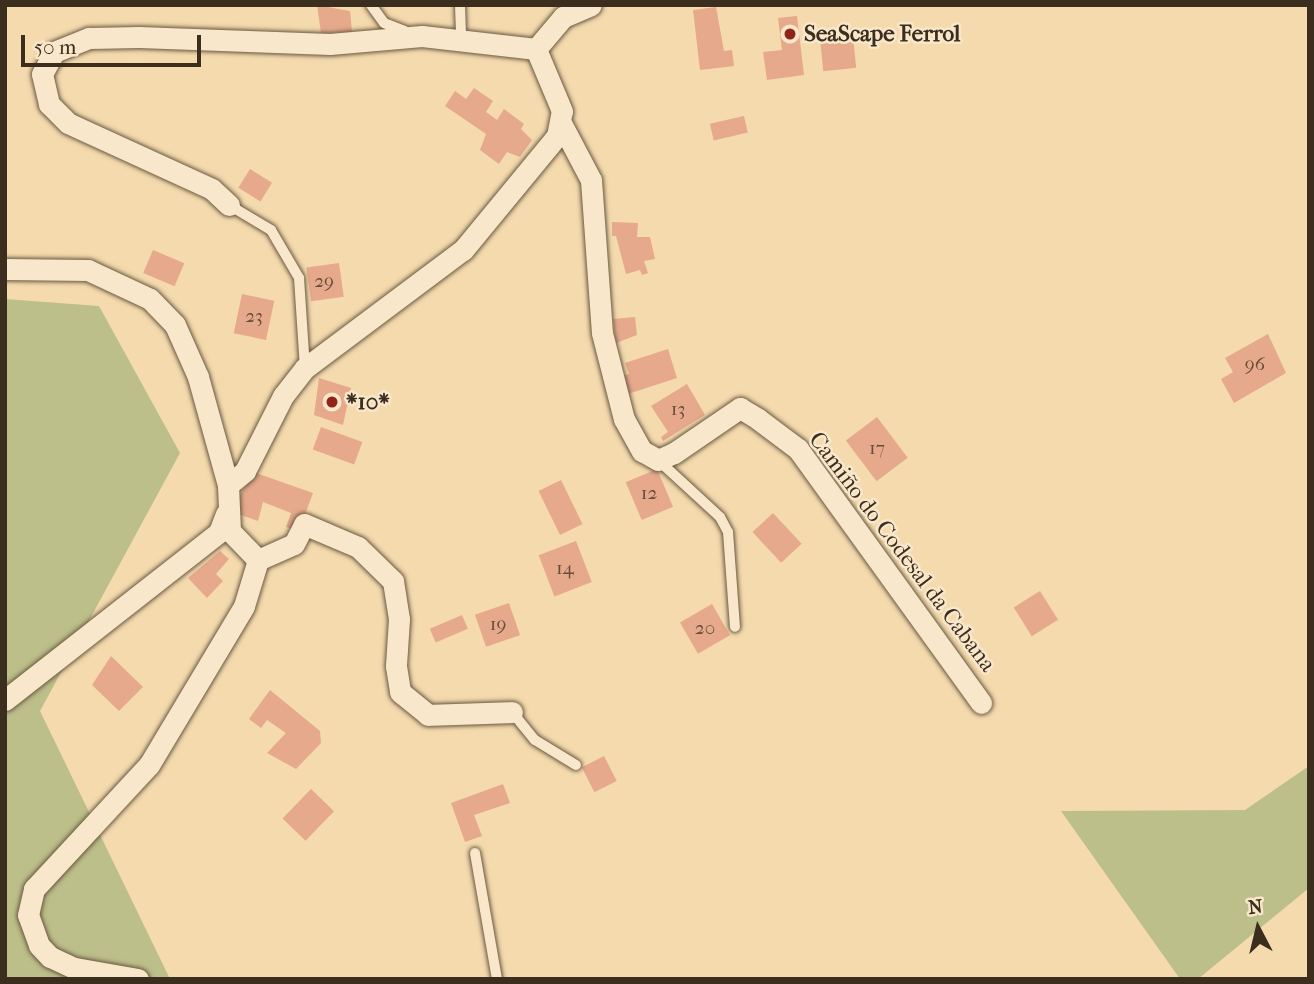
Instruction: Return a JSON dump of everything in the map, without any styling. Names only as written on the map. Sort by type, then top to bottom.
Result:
[{"type":"street","points":[[536,49],[563,17],[592,5]]},
{"type":"street","points":[[229,205],[212,189],[68,123],[49,104],[42,74],[54,52],[89,38],[330,44],[422,36],[461,43],[536,49]]},
{"type":"street","points":[[536,49],[562,111],[562,125],[591,180],[602,333],[611,376],[624,419],[642,451],[658,460]]},
{"type":"street","points":[[228,485],[245,471],[283,396],[305,368],[463,250],[562,125]]},
{"type":"street","points":[[5,269],[88,270],[149,299],[175,325],[198,377],[228,485],[226,514],[230,531],[258,560]]},
{"type":"street","name":"Camiño do Codesal da Cabana","points":[[658,460],[740,408],[798,449],[981,703]]},
{"type":"street","points":[[5,700],[219,532],[226,514]]},
{"type":"street","points":[[138,979],[74,968],[50,957],[39,945],[27,915],[34,889],[149,765],[244,606],[258,560],[294,544],[304,524],[358,547],[393,581],[399,618],[396,666],[400,692],[428,715],[512,712]]},
{"type":"lane","points":[[371,5],[384,23],[422,36]]},
{"type":"lane","points":[[460,5],[461,43]]},
{"type":"lane","points":[[229,205],[271,230],[299,278],[305,368]]},
{"type":"lane","points":[[658,460],[720,517],[728,532],[735,628]]},
{"type":"lane","points":[[512,712],[535,740],[576,765]]},
{"type":"lane","points":[[475,853],[497,979]]},
{"type":"green space","points":[[5,299],[99,306],[180,453],[40,711],[170,979],[5,979]]},
{"type":"green space","points":[[1309,766],[1309,888],[1198,979],[1180,979],[1061,811],[1245,810]]},
{"type":"building","points":[[317,5],[350,11],[352,32],[321,33]]},
{"type":"building","points":[[716,7],[724,51],[732,50],[734,66],[700,70],[693,10]]},
{"type":"building","name":"SeaScape Ferrol","points":[[797,16],[804,75],[767,80],[763,52],[782,50],[778,18]]},
{"type":"building","points":[[852,28],[856,68],[823,71],[819,31]]},
{"type":"building","points":[[474,88],[493,101],[486,112],[497,120],[504,109],[524,124],[521,129],[532,140],[520,157],[507,152],[499,164],[480,150],[486,134],[445,106],[455,91],[466,99]]},
{"type":"building","points":[[744,116],[748,133],[714,140],[710,124]]},
{"type":"building","points":[[250,169],[272,183],[260,201],[238,188]]},
{"type":"building","points":[[612,222],[638,223],[637,237],[650,237],[655,259],[644,261],[648,273],[642,275],[640,270],[626,274],[616,236],[612,236]]},
{"type":"building","points":[[153,250],[184,263],[175,286],[143,273]]},
{"type":"building","points":[[339,263],[344,297],[311,301],[306,268]]},
{"type":"building","points":[[242,294],[274,301],[266,340],[234,333]]},
{"type":"building","points":[[635,317],[637,335],[616,343],[613,319]]},
{"type":"building","points":[[1268,334],[1286,373],[1234,403],[1221,379],[1233,372],[1225,358]]},
{"type":"building","points":[[668,349],[677,378],[628,394],[623,376],[629,374],[625,363]]},
{"type":"building","name":"*10*","points":[[319,378],[351,388],[343,425],[314,415]]},
{"type":"building","points":[[687,384],[705,415],[663,441],[661,437],[668,432],[651,406]]},
{"type":"building","points":[[877,417],[908,458],[877,481],[846,440]]},
{"type":"building","points":[[321,427],[362,442],[354,465],[313,450]]},
{"type":"building","points":[[657,469],[673,507],[642,520],[626,482]]},
{"type":"building","points":[[253,472],[313,493],[299,531],[286,527],[291,513],[263,502],[258,521],[238,514],[239,497]]},
{"type":"building","points":[[561,480],[582,524],[560,535],[539,491]]},
{"type":"building","points":[[773,513],[802,544],[781,563],[753,532]]},
{"type":"building","points":[[576,541],[592,582],[554,596],[539,555]]},
{"type":"building","points":[[220,551],[229,559],[216,574],[223,581],[207,598],[188,578]]},
{"type":"building","points":[[1040,591],[1058,620],[1032,636],[1014,607]]},
{"type":"building","points":[[509,603],[520,635],[486,647],[475,615]]},
{"type":"building","points":[[712,604],[730,635],[698,654],[680,622]]},
{"type":"building","points":[[462,615],[468,629],[436,642],[430,629]]},
{"type":"building","points":[[111,656],[143,687],[119,711],[92,685]]},
{"type":"building","points":[[270,690],[320,731],[321,743],[296,769],[267,753],[286,733],[267,720],[261,728],[249,719]]},
{"type":"building","points":[[604,756],[617,781],[594,792],[582,767]]},
{"type":"building","points":[[503,784],[510,803],[474,815],[482,836],[465,842],[451,803]]},
{"type":"building","points":[[311,789],[334,811],[306,841],[283,818]]},
{"type":"place","name":"SeaScape Ferrol","points":[[790,34]]},
{"type":"place","name":"*10*","points":[[332,402]]}]
